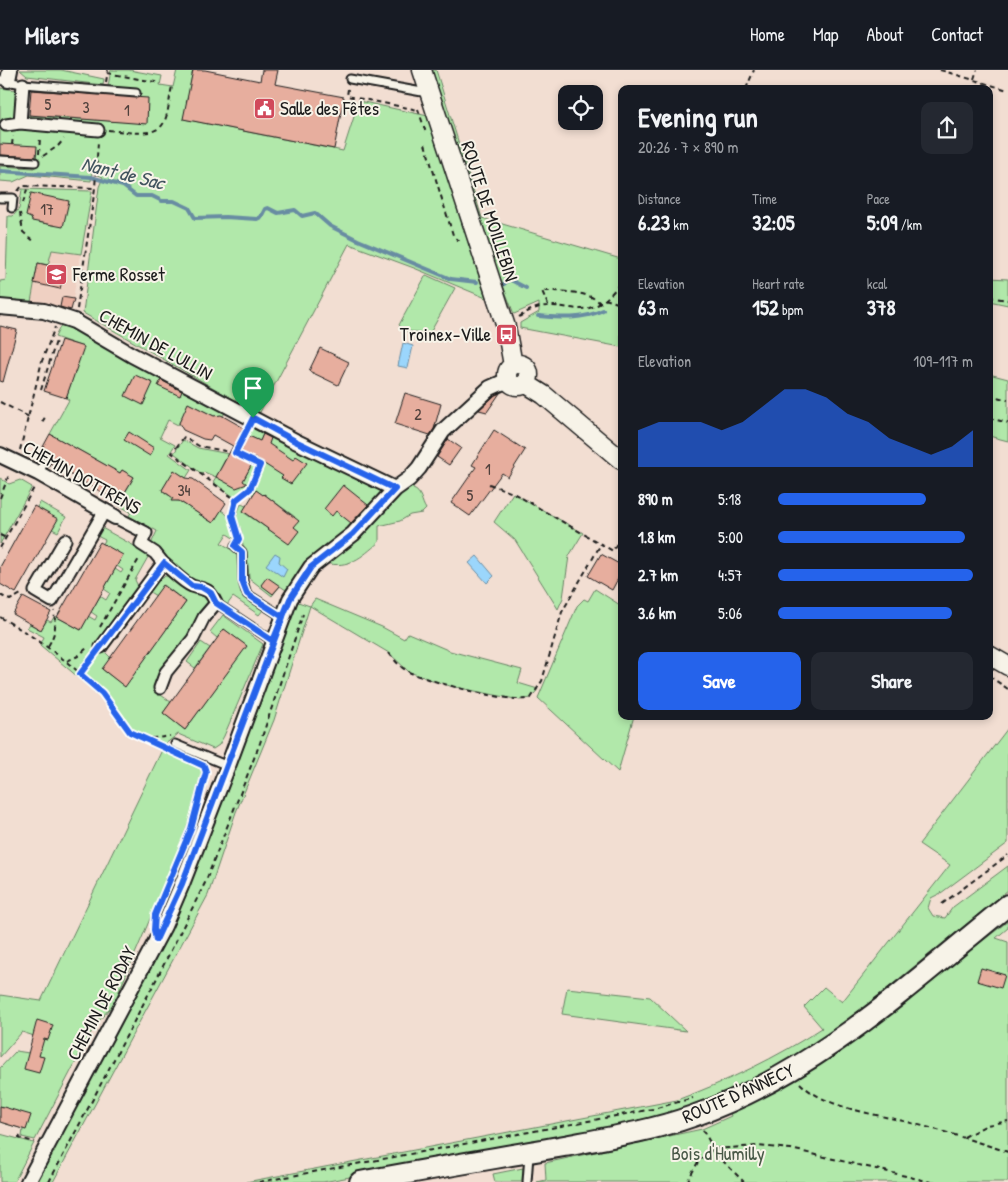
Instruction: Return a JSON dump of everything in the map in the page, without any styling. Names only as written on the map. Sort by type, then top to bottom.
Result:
[{"type":"main road","name":"ROUTE D'ANNECY","points":[[360,1182],[641,1131],[694,1116],[744,1095],[792,1071],[848,1034],[1008,905]]},
{"type":"street","name":"ROUTE DE MOILLEBIN","points":[[422,70],[506,327],[510,372]]},
{"type":"street","points":[[20,123],[23,84]]},
{"type":"street","points":[[6,125],[20,123],[39,124],[98,130]]},
{"type":"street","name":"CHEMIN DE LULLIN","points":[[0,307],[28,309],[68,319],[295,441],[395,489]]},
{"type":"street","points":[[510,372],[516,386],[525,383],[544,395],[618,457]]},
{"type":"street","name":"CHEMIN DE RODAY","points":[[28,1182],[164,926],[228,766],[290,599],[311,567],[353,534],[395,489],[410,479],[443,431],[510,372]]},
{"type":"street","name":"CHEMIN DOTTRENS","points":[[0,455],[41,470],[109,514],[146,533],[141,544],[145,547]]},
{"type":"street","points":[[65,540],[35,592],[52,601],[109,514]]},
{"type":"street","points":[[145,547],[156,554],[192,586],[201,587],[211,593],[216,603],[204,617],[193,639],[166,672],[160,688]]},
{"type":"street","points":[[97,644],[164,563]]},
{"type":"street","points":[[993,657],[1008,666]]},
{"type":"lane","points":[[6,76],[23,84],[136,93]]},
{"type":"lane","points":[[350,79],[422,92],[429,90]]},
{"type":"lane","points":[[0,160],[35,162]]},
{"type":"lane","points":[[0,198],[13,198],[12,208]]},
{"type":"lane","points":[[235,546],[242,552],[242,581],[247,594],[283,617]]},
{"type":"lane","points":[[216,603],[273,641]]},
{"type":"lane","points":[[175,744],[228,766]]},
{"type":"lane","points":[[527,1182],[529,1152]]},
{"type":"path","points":[[748,85],[754,70]]},
{"type":"path","points":[[940,70],[993,85]]},
{"type":"path","points":[[974,79],[977,70]]},
{"type":"path","points":[[104,90],[108,72],[160,83]]},
{"type":"path","points":[[993,85],[1008,90]]},
{"type":"path","points":[[0,498],[24,441],[38,375],[51,337],[68,319],[95,186],[98,130],[149,133],[158,130],[164,123],[172,87]]},
{"type":"path","points":[[348,89],[347,96],[418,110]]},
{"type":"path","points":[[39,124],[41,147],[38,158],[62,142],[66,127]]},
{"type":"path","points":[[425,144],[454,237],[461,240],[476,237]]},
{"type":"path","points":[[13,198],[22,186],[95,186]]},
{"type":"path","points":[[20,213],[23,232],[35,242]]},
{"type":"path","points":[[506,327],[516,318],[535,308],[548,306],[581,309],[593,307],[605,299],[618,285]]},
{"type":"path","points":[[548,306],[542,291],[557,290],[590,296],[600,303]]},
{"type":"path","points":[[993,297],[1008,300]]},
{"type":"path","points":[[605,299],[618,303]]},
{"type":"path","points":[[41,390],[56,341]]},
{"type":"path","points":[[38,375],[45,377]]},
{"type":"path","points":[[993,396],[1008,400]]},
{"type":"path","points":[[0,402],[29,417]]},
{"type":"path","points":[[42,422],[46,416]]},
{"type":"path","points":[[235,453],[253,418]]},
{"type":"path","points":[[993,419],[1008,423]]},
{"type":"path","points":[[235,546],[239,539],[232,516],[236,500],[250,489],[260,465],[235,453],[199,446],[184,437],[172,453],[236,500]]},
{"type":"path","points":[[0,548],[41,470]]},
{"type":"path","points":[[490,484],[513,493],[613,551],[618,541]]},
{"type":"path","points":[[0,535],[6,538]]},
{"type":"path","points":[[389,653],[409,672],[425,679],[505,698],[526,700],[530,698],[542,680],[562,612],[601,544]]},
{"type":"path","points":[[97,633],[145,547]]},
{"type":"path","points":[[0,595],[10,600],[27,591],[35,592]]},
{"type":"path","points":[[48,646],[54,636],[56,626],[52,601]]},
{"type":"path","points":[[0,617],[48,646],[67,661],[102,693],[130,732],[168,750]]},
{"type":"path","points":[[67,661],[97,644]]},
{"type":"path","points":[[80,674],[95,652],[97,644]]},
{"type":"path","points":[[993,679],[1008,689]]},
{"type":"path","points":[[150,740],[174,735]]},
{"type":"path","points":[[194,816],[206,772],[204,766]]},
{"type":"path","points":[[942,904],[1008,855]]},
{"type":"path","points":[[792,1071],[807,1090],[827,1101],[1008,1152]]},
{"type":"path","points":[[259,1182],[653,1109],[699,1096]]},
{"type":"path","points":[[694,1116],[717,1155],[744,1182]]},
{"type":"path","points":[[963,1138],[986,1125],[1008,1121]]},
{"type":"path","points":[[20,1136],[19,1138],[46,1145]]},
{"type":"path","points":[[687,1182],[698,1162],[713,1149],[758,1146],[790,1149],[931,1182]]},
{"type":"shaded area","name":"Ferme Rosset","points":[[52,250],[81,254],[71,310],[31,302],[38,263]]},
{"type":"green space","points":[[20,70],[61,70],[104,79],[103,85],[27,76]]},
{"type":"green space","points":[[111,70],[129,70],[162,76],[160,85],[173,87],[177,70],[193,70],[184,119],[343,151],[359,101],[428,116],[486,298],[414,268],[349,244],[259,414],[83,313],[99,187],[103,177],[92,172],[91,181],[29,175],[13,182],[0,181],[0,166],[34,168],[36,157],[0,144],[0,88],[17,90],[17,115],[146,123],[138,98],[138,89],[108,86]]},
{"type":"green space","points":[[430,70],[436,70],[482,218],[618,258],[618,346],[520,328],[520,323],[539,312],[539,303],[514,314],[495,265]]},
{"type":"green space","points":[[22,189],[92,191],[81,254],[52,250],[48,265],[38,263],[31,302],[0,300],[0,281],[6,280],[8,216],[13,216],[19,209]]},
{"type":"green space","points":[[426,275],[455,288],[430,333],[405,331],[399,325]]},
{"type":"green space","points":[[993,278],[1008,279],[1008,305],[993,302]]},
{"type":"green space","points":[[62,323],[226,411],[223,416],[214,416],[189,404],[178,425],[168,420],[160,437],[175,445],[169,454],[191,470],[186,478],[174,471],[162,490],[168,495],[175,496],[172,500],[179,501],[213,523],[221,510],[228,515],[234,530],[235,539],[227,534],[221,543],[236,552],[239,558],[239,586],[241,593],[263,610],[259,615],[233,597],[227,605],[213,587],[188,578],[161,551],[151,544],[157,531],[129,516],[131,512],[118,505],[134,477],[122,470],[120,473],[50,434],[69,400],[66,398],[83,347],[55,337]]},
{"type":"green space","points":[[993,375],[1008,379],[1008,441],[993,437]]},
{"type":"green space","points":[[252,426],[381,486],[381,494],[353,528],[306,565],[286,590],[280,586],[272,596],[249,578],[247,552],[242,543],[241,530],[235,518],[241,504],[246,506],[243,512],[280,537],[295,517],[264,494],[256,490],[253,495],[250,491],[263,463],[250,458],[263,456],[271,437],[263,434],[260,441],[246,435]]},
{"type":"green space","points":[[183,440],[198,448],[234,455],[257,466],[257,469],[248,487],[234,497],[213,482],[216,477],[204,472],[202,474],[174,453]],"holes":[[[227,456],[250,468],[242,482],[216,477]]]},
{"type":"green space","points":[[0,478],[9,484],[20,480],[32,487],[0,544]]},
{"type":"green space","points":[[414,482],[413,489],[420,495],[426,509],[422,513],[410,515],[400,521],[379,526],[379,542],[361,557],[348,563],[325,563]]},
{"type":"green space","points":[[513,493],[583,533],[569,556],[563,598],[558,609],[515,540],[494,522]]},
{"type":"green space","points":[[40,502],[66,517],[58,532],[52,529],[57,519],[37,507]]},
{"type":"green space","points":[[100,527],[147,553],[148,557],[135,580],[138,586],[137,591],[98,645],[111,658],[103,670],[125,686],[186,602],[164,585],[156,596],[148,591],[155,583],[160,578],[171,576],[195,593],[203,593],[209,599],[208,605],[189,636],[169,659],[158,679],[155,691],[171,702],[163,713],[185,730],[246,646],[224,629],[217,638],[210,632],[223,615],[263,644],[224,736],[219,745],[213,749],[178,734],[164,745],[129,732],[104,699],[40,645],[44,637],[27,628],[30,624],[39,629],[42,628],[47,620],[51,622],[54,617],[57,617],[81,630],[88,616],[95,620],[97,616],[91,612],[100,596],[106,600],[110,593],[104,589],[115,569],[121,573],[123,570],[117,566],[103,544],[105,540],[95,535]]},
{"type":"green space","points":[[595,589],[618,604],[618,720],[633,720],[618,772],[538,698],[577,606],[584,599],[588,601]]},
{"type":"green space","points":[[315,599],[382,627],[404,639],[408,633],[450,651],[522,670],[518,683],[538,689],[531,698],[520,700],[450,686],[409,672],[389,653],[310,606]]},
{"type":"green space","points":[[295,601],[310,606],[274,720],[236,812],[208,895],[53,1182],[35,1182],[67,1125],[69,1116],[160,945]]},
{"type":"green space","points":[[201,642],[210,648],[195,668],[187,662]]},
{"type":"green space","points":[[1008,728],[1008,843],[941,893],[931,898],[928,908],[933,916],[945,918],[953,907],[1008,866],[1008,890],[829,1036],[793,1059],[706,1103],[618,1127],[323,1182],[246,1182],[677,1100],[751,1068],[805,1039],[822,1028],[804,1007],[824,987],[842,1002],[950,865],[919,844]]},
{"type":"green space","points":[[162,750],[201,766],[203,769],[189,822],[174,863],[114,1003],[94,1027],[35,1140],[22,1137],[23,1129],[0,1122],[0,1068],[16,1051],[29,1053],[34,1036],[22,1032],[0,1057],[0,995],[41,1001]]},
{"type":"green space","name":"Bois d'Humilly","points":[[1008,921],[1008,928],[996,938],[1008,942],[1008,1182],[537,1182],[546,1180],[545,1163],[702,1129],[731,1116],[729,1110],[784,1085],[818,1066],[858,1039]]},
{"type":"green space","points":[[567,988],[650,997],[686,1031],[562,1014]]},
{"type":"green space","points":[[0,1134],[34,1143],[14,1182],[0,1182]]},
{"type":"green space","points":[[523,1168],[522,1182],[495,1182],[493,1174]]},
{"type":"water","points":[[403,343],[413,346],[408,368],[398,366]]},
{"type":"water","points":[[275,553],[280,556],[279,562],[287,569],[283,577],[266,565]]},
{"type":"water","points":[[477,556],[494,576],[487,583],[469,563]]},
{"type":"building","name":"Salle des Fêtes","points":[[193,70],[205,70],[260,81],[262,70],[278,70],[275,84],[344,97],[334,149],[183,119]]},
{"type":"building","points":[[31,90],[148,98],[147,124],[29,115]]},
{"type":"building","points":[[0,144],[37,146],[36,157],[0,155]]},
{"type":"building","points":[[31,193],[69,201],[63,227],[32,221],[31,218],[26,216]]},
{"type":"building","points":[[38,263],[65,269],[60,289],[34,283]]},
{"type":"building","points":[[62,297],[74,299],[71,310],[60,307]]},
{"type":"building","points":[[0,326],[17,330],[3,382],[0,381]]},
{"type":"building","points":[[61,340],[84,347],[66,398],[44,391]]},
{"type":"building","points":[[320,348],[349,362],[338,385],[309,371]]},
{"type":"building","points":[[135,375],[153,383],[143,405],[125,396]]},
{"type":"building","points":[[161,380],[182,391],[180,396],[158,386]]},
{"type":"building","points":[[405,393],[441,404],[434,429],[430,435],[395,424]]},
{"type":"building","points":[[500,393],[487,412],[479,410],[495,395]]},
{"type":"building","points":[[188,403],[214,416],[221,415],[244,428],[241,433],[260,441],[263,434],[271,438],[269,444],[293,460],[296,456],[307,463],[291,484],[281,478],[283,476],[255,458],[243,481],[247,484],[236,488],[216,477],[233,446],[213,435],[210,440],[203,439],[183,430],[179,423]]},
{"type":"building","points":[[494,430],[525,450],[508,477],[502,473],[470,516],[451,503],[476,467],[472,465]]},
{"type":"building","points":[[129,432],[154,448],[150,456],[124,440]]},
{"type":"building","points":[[50,434],[120,473],[122,470],[134,477],[119,502],[50,463],[47,457],[41,458],[38,456]]},
{"type":"building","points":[[448,439],[461,448],[449,465],[437,457]]},
{"type":"building","points":[[174,470],[186,478],[193,479],[226,503],[213,523],[179,501],[171,501],[173,498],[162,490]]},
{"type":"building","points":[[343,485],[368,505],[351,523],[336,511],[332,516],[324,509]]},
{"type":"building","points":[[256,490],[299,521],[294,527],[299,531],[289,544],[243,511]]},
{"type":"building","points":[[34,506],[58,519],[16,593],[0,584],[0,567]]},
{"type":"building","points":[[100,542],[123,555],[81,630],[57,617]]},
{"type":"building","points":[[601,554],[618,563],[618,579],[612,590],[588,576]]},
{"type":"building","points":[[267,577],[280,586],[273,594],[261,585]]},
{"type":"building","points":[[163,585],[186,602],[125,687],[102,669]]},
{"type":"building","points":[[23,597],[51,612],[41,630],[13,614]]},
{"type":"building","points":[[224,629],[247,646],[185,730],[163,713]]},
{"type":"building","points":[[981,968],[1005,975],[1001,988],[977,981]]},
{"type":"building","points":[[37,1020],[53,1025],[48,1040],[44,1039],[39,1056],[44,1057],[39,1073],[24,1069]]},
{"type":"building","points":[[0,1106],[31,1115],[26,1130],[0,1122]]},
{"type":"waterway","name":"Nant de Sac","points":[[0,171],[91,177],[123,186],[136,196],[152,196],[162,201],[174,201],[189,208],[195,218],[257,219],[268,208],[278,213],[295,210],[302,216],[315,213],[330,226],[358,240],[451,279],[477,282]]},
{"type":"waterway","name":"Nant de Sac","points":[[502,286],[509,279],[526,288]]},
{"type":"waterway","name":"Nant de Sac","points":[[538,316],[579,317],[603,310]]},
{"type":"place","name":"Salle des Fêtes","points":[[264,108]]},
{"type":"place","name":"Ferme Rosset","points":[[57,274]]},
{"type":"place","name":"Troinex-Ville","points":[[507,334]]},
{"type":"route","points":[[253,418],[235,453],[260,465],[250,489],[236,500],[232,516],[239,539],[235,546],[242,552],[244,560],[242,581],[247,594],[283,617],[182,884],[156,940],[154,930],[155,915],[191,829],[206,772],[204,766],[168,750],[161,744],[130,732],[102,693],[80,674],[164,563],[192,586],[201,587],[211,593],[216,603],[273,641],[283,617],[290,599],[311,567],[353,534],[395,489],[295,441],[253,418]]}]
